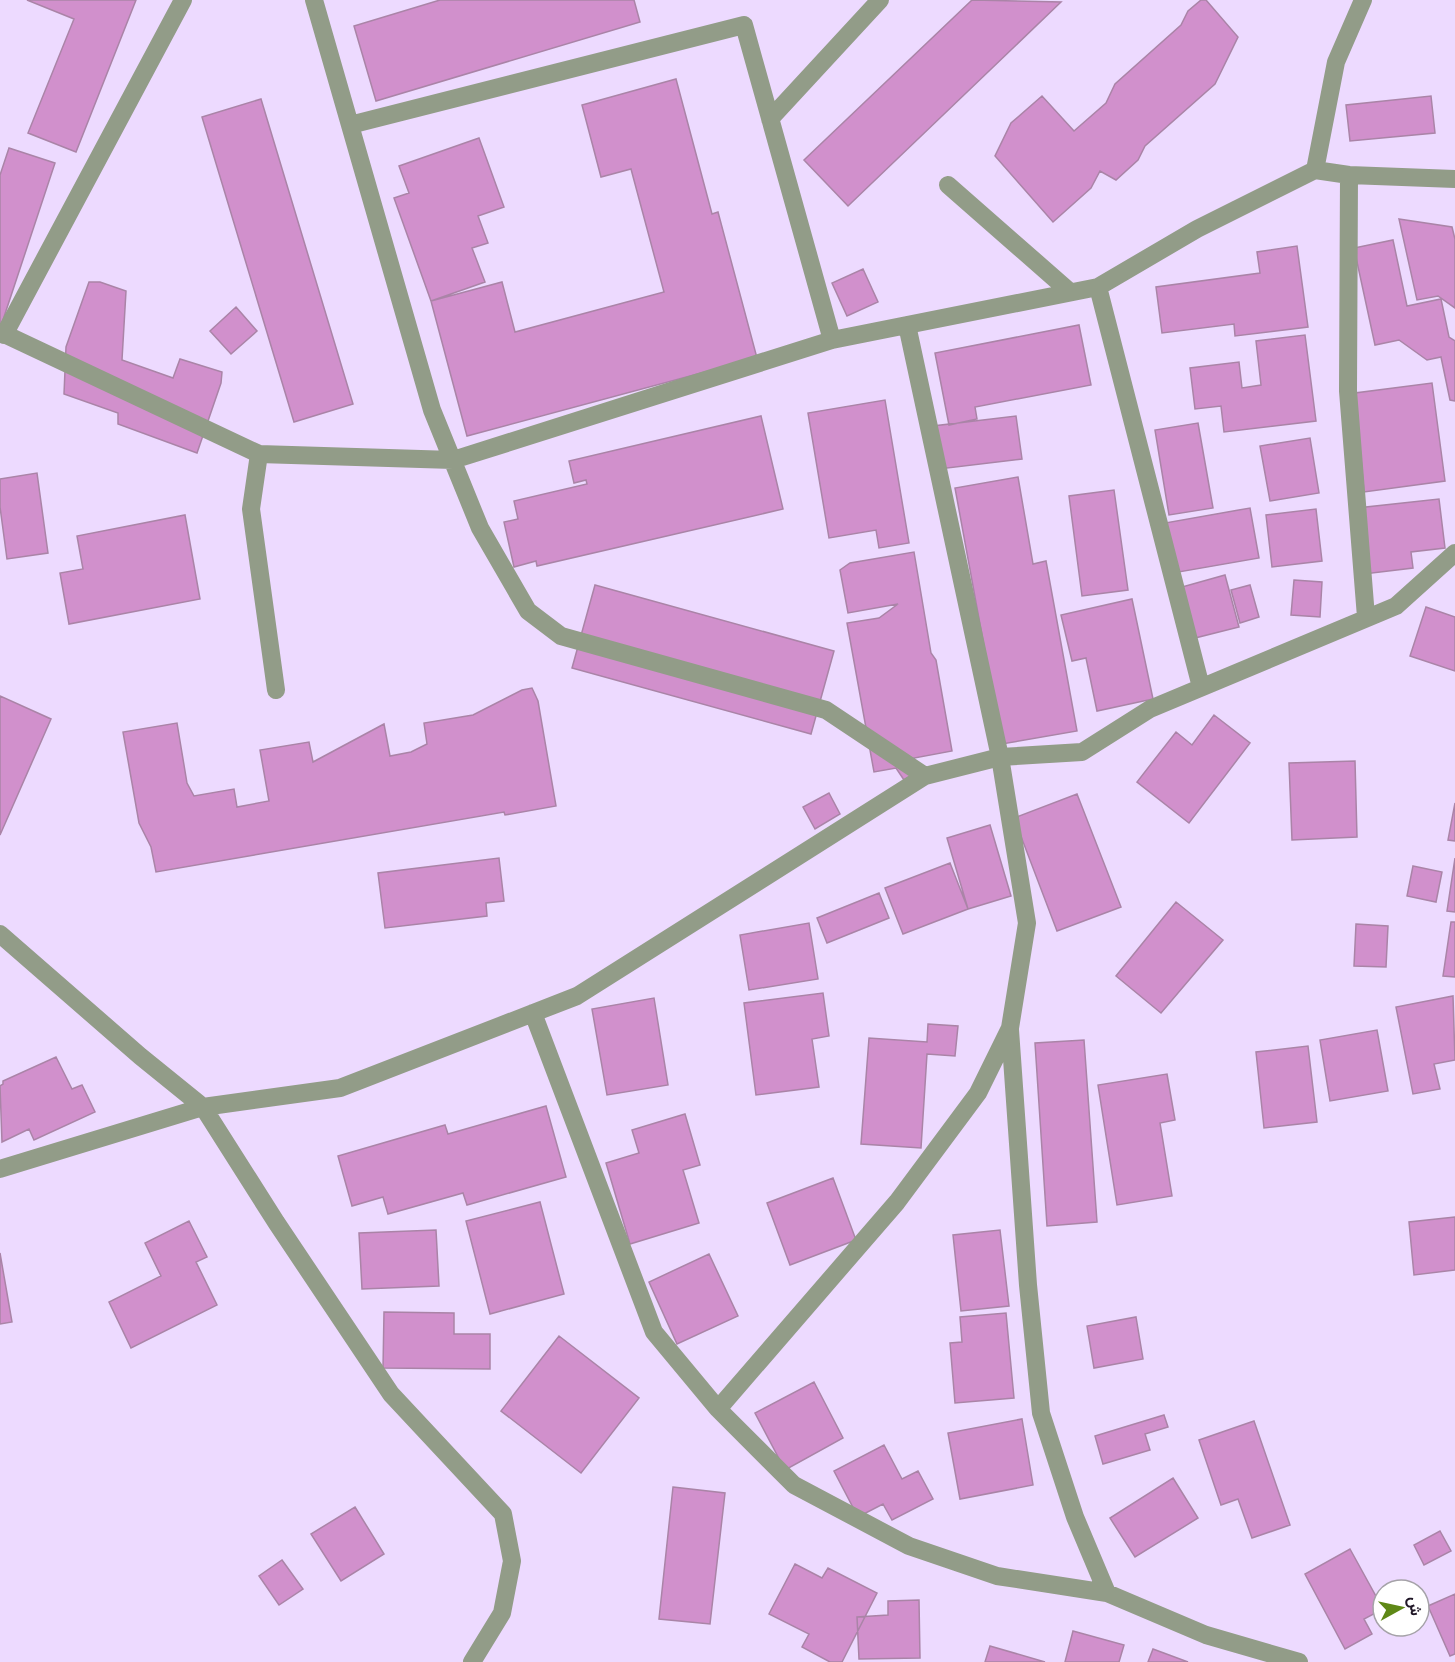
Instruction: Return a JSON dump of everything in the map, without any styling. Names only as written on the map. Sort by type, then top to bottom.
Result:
[{"type":"street","points":[[183,0],[2,333],[259,454],[453,460],[832,340],[1098,287],[1197,229],[1315,170],[1349,175],[1455,179]]},
{"type":"street","points":[[314,0],[432,410],[480,528],[528,611],[561,636],[826,710],[925,777]]},
{"type":"street","points":[[770,119],[880,0]]},
{"type":"street","points":[[1315,170],[1336,62],[1363,0]]},
{"type":"street","points":[[350,125],[744,25],[832,340]]},
{"type":"street","points":[[1349,175],[1348,392],[1366,617]]},
{"type":"street","points":[[948,185],[1070,292]]},
{"type":"street","points":[[1098,287],[1201,687]]},
{"type":"street","points":[[907,325],[1000,757],[1027,923],[1010,1028],[1028,1285],[1041,1413],[1075,1517],[1107,1593]]},
{"type":"street","points":[[259,454],[251,509],[276,690]]},
{"type":"street","points":[[0,1169],[202,1107],[340,1088],[577,996],[925,777],[1000,757],[1082,752],[1150,709],[1396,606],[1455,553]]},
{"type":"street","points":[[0,934],[202,1107],[391,1394],[503,1514],[512,1561],[502,1613],[472,1662]]},
{"type":"street","points":[[532,1013],[654,1332],[718,1409],[794,1485],[909,1546],[997,1576],[1107,1593],[1206,1635],[1299,1662]]},
{"type":"street","points":[[718,1409],[897,1202],[978,1093],[1010,1028]]},
{"type":"building","points":[[27,0],[136,0],[76,152],[28,133],[74,19]]},
{"type":"building","points":[[440,0],[634,0],[640,22],[376,101],[354,26]]},
{"type":"building","points":[[972,0],[1061,2],[848,206],[804,160]]},
{"type":"building","points":[[1201,0],[1206,0],[1238,37],[1215,84],[1145,146],[1138,160],[1116,180],[1100,171],[1091,188],[1053,222],[995,156],[1011,123],[1042,96],[1074,131],[1106,103],[1115,84],[1181,25],[1188,11]]},
{"type":"building","points":[[676,79],[712,214],[718,212],[757,358],[467,436],[431,301],[502,282],[515,332],[664,292],[631,169],[601,177],[582,105]]},
{"type":"building","points":[[1431,96],[1435,133],[1350,141],[1346,105]]},
{"type":"building","points":[[261,99],[353,404],[294,422],[202,117]]},
{"type":"building","points":[[479,138],[504,207],[478,216],[488,243],[472,248],[485,282],[431,301],[394,198],[409,193],[399,166]]},
{"type":"building","points":[[9,148],[55,163],[0,329],[0,175]]},
{"type":"building","points":[[1399,219],[1452,227],[1455,239],[1455,308],[1438,296],[1417,300]]},
{"type":"building","points":[[1393,240],[1407,306],[1441,299],[1449,337],[1455,341],[1455,401],[1450,400],[1441,357],[1427,360],[1399,340],[1375,345],[1354,248]]},
{"type":"building","points":[[1297,246],[1308,327],[1235,336],[1234,324],[1162,333],[1156,287],[1260,273],[1257,252]]},
{"type":"building","points":[[863,269],[878,302],[847,316],[832,283]]},
{"type":"building","points":[[89,282],[100,282],[126,291],[122,360],[173,378],[180,359],[222,372],[221,383],[197,453],[118,424],[118,413],[64,394],[66,347]]},
{"type":"building","points":[[236,307],[257,331],[231,354],[210,331]]},
{"type":"building","points":[[1079,325],[1091,385],[975,407],[977,419],[949,425],[935,353]]},
{"type":"building","points":[[1305,335],[1316,421],[1224,432],[1221,406],[1195,409],[1190,368],[1239,362],[1242,388],[1261,385],[1256,341]]},
{"type":"building","points":[[1432,383],[1445,481],[1364,492],[1355,393]]},
{"type":"building","points":[[885,400],[909,543],[879,548],[876,530],[829,538],[808,413]]},
{"type":"building","points":[[761,416],[783,509],[537,566],[536,561],[514,567],[504,522],[518,519],[514,501],[587,484],[586,480],[574,483],[569,461]]},
{"type":"building","points":[[1016,416],[1022,459],[939,469],[933,426]]},
{"type":"building","points":[[1198,423],[1213,508],[1169,515],[1155,430]]},
{"type":"building","points":[[1310,438],[1319,493],[1270,501],[1260,446]]},
{"type":"building","points":[[37,473],[48,553],[7,559],[0,507],[0,479]]},
{"type":"building","points":[[1018,477],[1033,564],[1046,561],[1077,731],[1002,744],[955,488]]},
{"type":"building","points":[[1114,490],[1128,590],[1082,596],[1069,496]]},
{"type":"building","points":[[1439,499],[1445,548],[1411,552],[1413,568],[1364,574],[1357,508]]},
{"type":"building","points":[[1250,508],[1259,558],[1173,573],[1165,523]]},
{"type":"building","points":[[1316,509],[1322,561],[1272,567],[1266,515]]},
{"type":"building","points":[[185,515],[200,599],[69,624],[60,573],[83,569],[77,536]]},
{"type":"building","points":[[914,552],[931,653],[936,660],[952,751],[914,758],[917,772],[904,780],[896,768],[874,772],[847,623],[879,618],[898,604],[848,613],[840,570],[850,563]]},
{"type":"building","points":[[1225,575],[1239,627],[1195,638],[1182,587]]},
{"type":"building","points":[[1294,580],[1322,582],[1320,617],[1291,615]]},
{"type":"building","points":[[595,585],[834,651],[811,734],[572,668]]},
{"type":"building","points":[[1250,585],[1259,617],[1240,623],[1231,590]]},
{"type":"building","points":[[1132,599],[1153,699],[1097,711],[1086,658],[1072,661],[1061,615]]},
{"type":"building","points":[[1426,607],[1455,617],[1455,671],[1410,656]]},
{"type":"building","points":[[532,688],[538,701],[556,806],[505,815],[504,812],[156,872],[151,847],[139,823],[123,732],[177,723],[187,783],[194,796],[234,789],[237,807],[269,801],[260,750],[309,742],[313,762],[384,724],[390,756],[411,752],[427,744],[424,723],[473,715],[522,690]]},
{"type":"building","points":[[0,696],[51,719],[0,835]]},
{"type":"building","points":[[1214,715],[1250,743],[1189,823],[1137,782],[1176,732],[1192,745]]},
{"type":"building","points":[[1355,761],[1357,837],[1292,840],[1289,763]]},
{"type":"building","points":[[829,793],[840,814],[815,829],[803,807]]},
{"type":"building","points":[[1077,794],[1121,907],[1057,931],[1014,818]]},
{"type":"building","points":[[1455,803],[1455,841],[1448,840]]},
{"type":"building","points":[[990,825],[1011,896],[968,909],[947,838]]},
{"type":"building","points":[[499,858],[504,901],[486,903],[487,916],[385,928],[378,873]]},
{"type":"building","points":[[1455,858],[1455,912],[1447,911]]},
{"type":"building","points":[[950,863],[968,909],[903,934],[885,888]]},
{"type":"building","points":[[1413,866],[1442,872],[1436,902],[1407,896]]},
{"type":"building","points":[[879,893],[889,918],[827,943],[817,918]]},
{"type":"building","points":[[1176,902],[1223,940],[1161,1013],[1116,976]]},
{"type":"building","points":[[1451,922],[1455,922],[1455,977],[1443,976]]},
{"type":"building","points":[[809,923],[818,979],[749,990],[740,935]]},
{"type":"building","points":[[1356,924],[1388,926],[1386,967],[1354,966]]},
{"type":"building","points":[[823,993],[829,1036],[812,1039],[819,1087],[756,1095],[744,1003]]},
{"type":"building","points":[[1453,996],[1455,1060],[1434,1064],[1440,1089],[1413,1094],[1396,1007]]},
{"type":"building","points":[[654,998],[668,1085],[607,1095],[592,1009]]},
{"type":"building","points":[[928,1024],[958,1026],[955,1056],[927,1054],[921,1148],[861,1144],[869,1038],[927,1042]]},
{"type":"building","points":[[1377,1030],[1388,1091],[1330,1101],[1320,1040]]},
{"type":"building","points":[[1084,1040],[1097,1222],[1047,1226],[1035,1043]]},
{"type":"building","points":[[1308,1046],[1317,1122],[1264,1128],[1256,1052]]},
{"type":"building","points":[[56,1057],[72,1089],[82,1085],[95,1112],[34,1140],[29,1129],[2,1142],[0,1086],[3,1081]]},
{"type":"building","points":[[1167,1074],[1175,1120],[1160,1123],[1172,1196],[1117,1205],[1098,1085]]},
{"type":"building","points":[[546,1106],[566,1177],[467,1205],[463,1193],[388,1214],[383,1197],[352,1206],[338,1156],[445,1125],[448,1134]]},
{"type":"building","points":[[685,1114],[700,1165],[683,1170],[699,1223],[630,1244],[606,1163],[639,1153],[632,1130]]},
{"type":"building","points":[[833,1178],[856,1240],[790,1265],[767,1203]]},
{"type":"building","points":[[540,1202],[564,1294],[490,1314],[466,1221]]},
{"type":"building","points":[[1455,1217],[1455,1270],[1414,1275],[1409,1222]]},
{"type":"building","points":[[189,1221],[207,1257],[196,1262],[217,1305],[131,1348],[109,1302],[161,1276],[145,1243]]},
{"type":"building","points":[[436,1230],[439,1286],[362,1289],[359,1233]]},
{"type":"building","points":[[1000,1230],[1009,1306],[961,1311],[953,1235]]},
{"type":"building","points":[[0,1253],[12,1322],[0,1324]]},
{"type":"building","points":[[709,1254],[738,1316],[677,1344],[649,1282]]},
{"type":"building","points":[[384,1312],[454,1313],[454,1334],[490,1334],[490,1369],[383,1368]]},
{"type":"building","points":[[1006,1313],[1014,1398],[955,1403],[950,1343],[962,1342],[960,1317]]},
{"type":"building","points":[[1136,1317],[1143,1359],[1094,1368],[1087,1326]]},
{"type":"building","points":[[559,1336],[639,1398],[581,1473],[501,1411]]},
{"type":"building","points":[[814,1382],[843,1438],[785,1470],[755,1413]]},
{"type":"building","points":[[1164,1415],[1168,1427],[1145,1434],[1150,1450],[1103,1464],[1095,1436]]},
{"type":"building","points":[[1022,1419],[1033,1485],[960,1499],[948,1433]]},
{"type":"building","points":[[1254,1421],[1290,1525],[1252,1538],[1238,1499],[1221,1505],[1199,1440]]},
{"type":"building","points":[[884,1445],[902,1479],[918,1471],[933,1499],[892,1520],[883,1504],[858,1517],[834,1471]]},
{"type":"building","points":[[1173,1478],[1198,1518],[1135,1557],[1110,1518]]},
{"type":"building","points":[[673,1487],[725,1493],[710,1624],[659,1619]]},
{"type":"building","points":[[355,1507],[384,1554],[341,1581],[311,1534]]},
{"type":"building","points":[[1440,1531],[1451,1551],[1424,1565],[1414,1545]]},
{"type":"building","points":[[1350,1549],[1371,1587],[1371,1615],[1364,1619],[1371,1635],[1345,1649],[1305,1574]]},
{"type":"building","points":[[282,1560],[303,1589],[279,1605],[259,1576]]},
{"type":"building","points":[[795,1564],[822,1578],[828,1568],[877,1593],[842,1662],[830,1662],[802,1647],[809,1634],[769,1614]]},
{"type":"building","points":[[1455,1594],[1455,1654],[1450,1656],[1431,1613],[1431,1605]]},
{"type":"building","points":[[919,1600],[920,1658],[859,1659],[857,1617],[888,1615],[888,1601]]},
{"type":"building","points":[[1073,1631],[1124,1645],[1119,1662],[1065,1662]]},
{"type":"building","points":[[990,1646],[1045,1662],[985,1662]]},
{"type":"building","points":[[1153,1649],[1188,1662],[1148,1662]]}]
